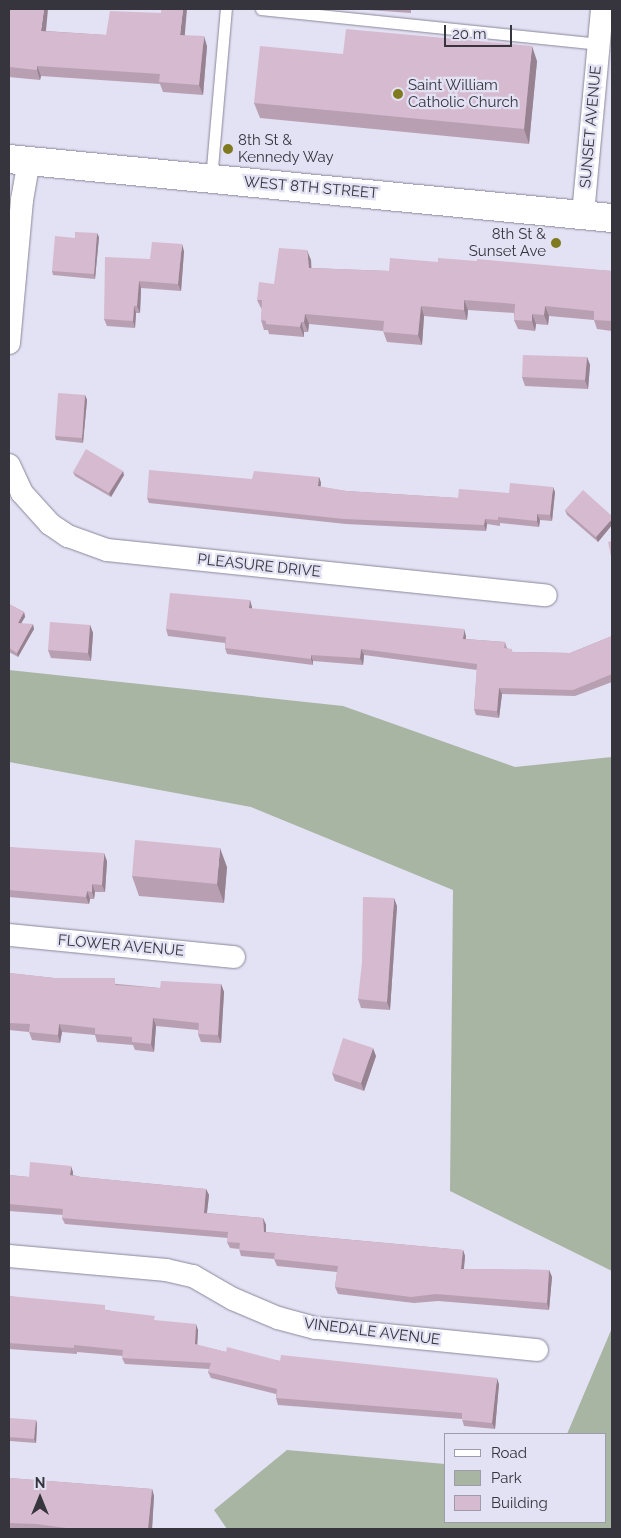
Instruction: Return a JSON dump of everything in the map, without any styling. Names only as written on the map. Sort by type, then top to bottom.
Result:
[{"type":"street","name":"SUNSET AVENUE","points":[[583,214],[602,9]]},
{"type":"street","name":"WEST 8TH STREET","points":[[19,160],[612,218]]},
{"type":"street","points":[[9,343],[22,200],[19,160]]},
{"type":"street","name":"PLEASURE DRIVE","points":[[9,465],[22,492],[50,524],[68,536],[107,550],[546,595]]},
{"type":"street","name":"FLOWER AVENUE","points":[[9,935],[234,957]]},
{"type":"street","name":"VINEDALE AVENUE","points":[[9,1256],[166,1270],[193,1276],[233,1299],[278,1318],[316,1328],[537,1350]]},
{"type":"lane","points":[[211,179],[226,9]]},
{"type":"lane","points":[[261,9],[599,44]]},
{"type":"green space","points":[[9,670],[343,706],[515,767],[612,757],[612,1271],[450,1191],[453,890],[251,807],[9,762]]},
{"type":"green space","points":[[612,1328],[612,1529],[227,1529],[214,1510],[287,1450],[444,1464],[444,1523],[606,1523],[606,1433],[567,1433]]},
{"type":"building","points":[[9,9],[44,9],[41,31],[106,35],[110,11],[161,13],[161,9],[183,9],[180,35],[204,36],[199,85],[159,82],[160,74],[37,66],[37,70],[9,67]]},
{"type":"building","name":"Saint William Catholic Church","points":[[346,29],[532,46],[524,129],[254,103],[260,46],[343,54]]},
{"type":"building","points":[[75,232],[97,233],[94,274],[52,271],[55,236],[75,238]]},
{"type":"building","points":[[152,242],[182,244],[178,284],[139,281],[137,306],[134,306],[133,321],[104,319],[105,257],[150,259]]},
{"type":"building","points":[[279,248],[307,250],[309,268],[389,271],[390,258],[438,262],[438,258],[477,261],[477,259],[612,271],[612,321],[594,320],[594,311],[545,306],[544,315],[532,314],[532,321],[514,320],[515,304],[464,300],[464,310],[421,306],[418,335],[383,332],[384,321],[305,314],[304,322],[301,322],[300,327],[266,324],[266,321],[261,320],[262,300],[257,300],[259,282],[274,284]]},
{"type":"building","points":[[523,355],[587,357],[585,380],[522,377]]},
{"type":"building","points":[[58,393],[85,395],[82,438],[55,436]]},
{"type":"building","points":[[86,449],[123,471],[109,493],[73,472]]},
{"type":"building","points":[[149,470],[252,479],[254,471],[319,477],[318,486],[346,491],[458,498],[459,489],[509,493],[510,483],[553,487],[550,515],[537,514],[537,521],[498,517],[498,520],[485,519],[484,525],[344,519],[147,498]]},
{"type":"building","points":[[583,490],[612,516],[612,519],[596,537],[565,510]]},
{"type":"building","points":[[612,541],[612,561],[608,542]]},
{"type":"building","points":[[170,593],[250,600],[249,608],[464,629],[463,639],[505,642],[504,648],[512,649],[512,652],[570,653],[612,636],[612,674],[573,690],[499,688],[497,711],[474,709],[477,664],[361,649],[360,658],[311,655],[311,659],[225,648],[226,637],[166,629]]},
{"type":"building","points":[[9,604],[24,612],[18,623],[33,624],[17,653],[9,648]]},
{"type":"building","points":[[50,622],[90,625],[88,653],[48,650]]},
{"type":"building","points":[[135,840],[220,848],[217,884],[132,876]]},
{"type":"building","points":[[9,847],[104,853],[102,885],[92,884],[92,892],[87,891],[86,897],[9,890]]},
{"type":"building","points":[[363,897],[394,898],[387,1002],[358,999],[362,962]]},
{"type":"building","points":[[9,973],[54,978],[115,978],[115,985],[160,988],[161,981],[221,984],[218,1035],[198,1034],[199,1023],[153,1018],[151,1044],[132,1042],[132,1037],[95,1034],[95,1028],[59,1024],[58,1035],[29,1032],[30,1024],[9,1023]]},
{"type":"building","points":[[343,1038],[373,1048],[361,1083],[332,1073]]},
{"type":"building","points":[[30,1162],[71,1166],[70,1175],[81,1177],[206,1189],[204,1213],[263,1218],[264,1232],[463,1250],[461,1269],[549,1270],[547,1303],[436,1294],[411,1297],[335,1287],[338,1266],[274,1259],[275,1253],[239,1250],[240,1243],[227,1242],[228,1232],[62,1218],[63,1209],[9,1204],[9,1175],[29,1177]]},
{"type":"building","points":[[9,1296],[105,1305],[105,1310],[155,1316],[154,1320],[196,1324],[195,1344],[226,1352],[227,1347],[280,1361],[281,1355],[497,1378],[492,1423],[462,1420],[462,1413],[276,1398],[277,1389],[208,1372],[211,1363],[122,1358],[123,1350],[74,1345],[74,1348],[9,1343]]},
{"type":"building","points":[[10,1418],[36,1420],[34,1439],[9,1437]]},
{"type":"building","points":[[9,1478],[152,1489],[148,1529],[74,1529],[9,1523]]},
{"type":"place","name":"Saint William Catholic Church","points":[[398,94]]},
{"type":"place","name":"8th St & Kennedy Way","points":[[228,149]]},
{"type":"place","name":"8th St & Sunset Ave","points":[[556,243]]}]
